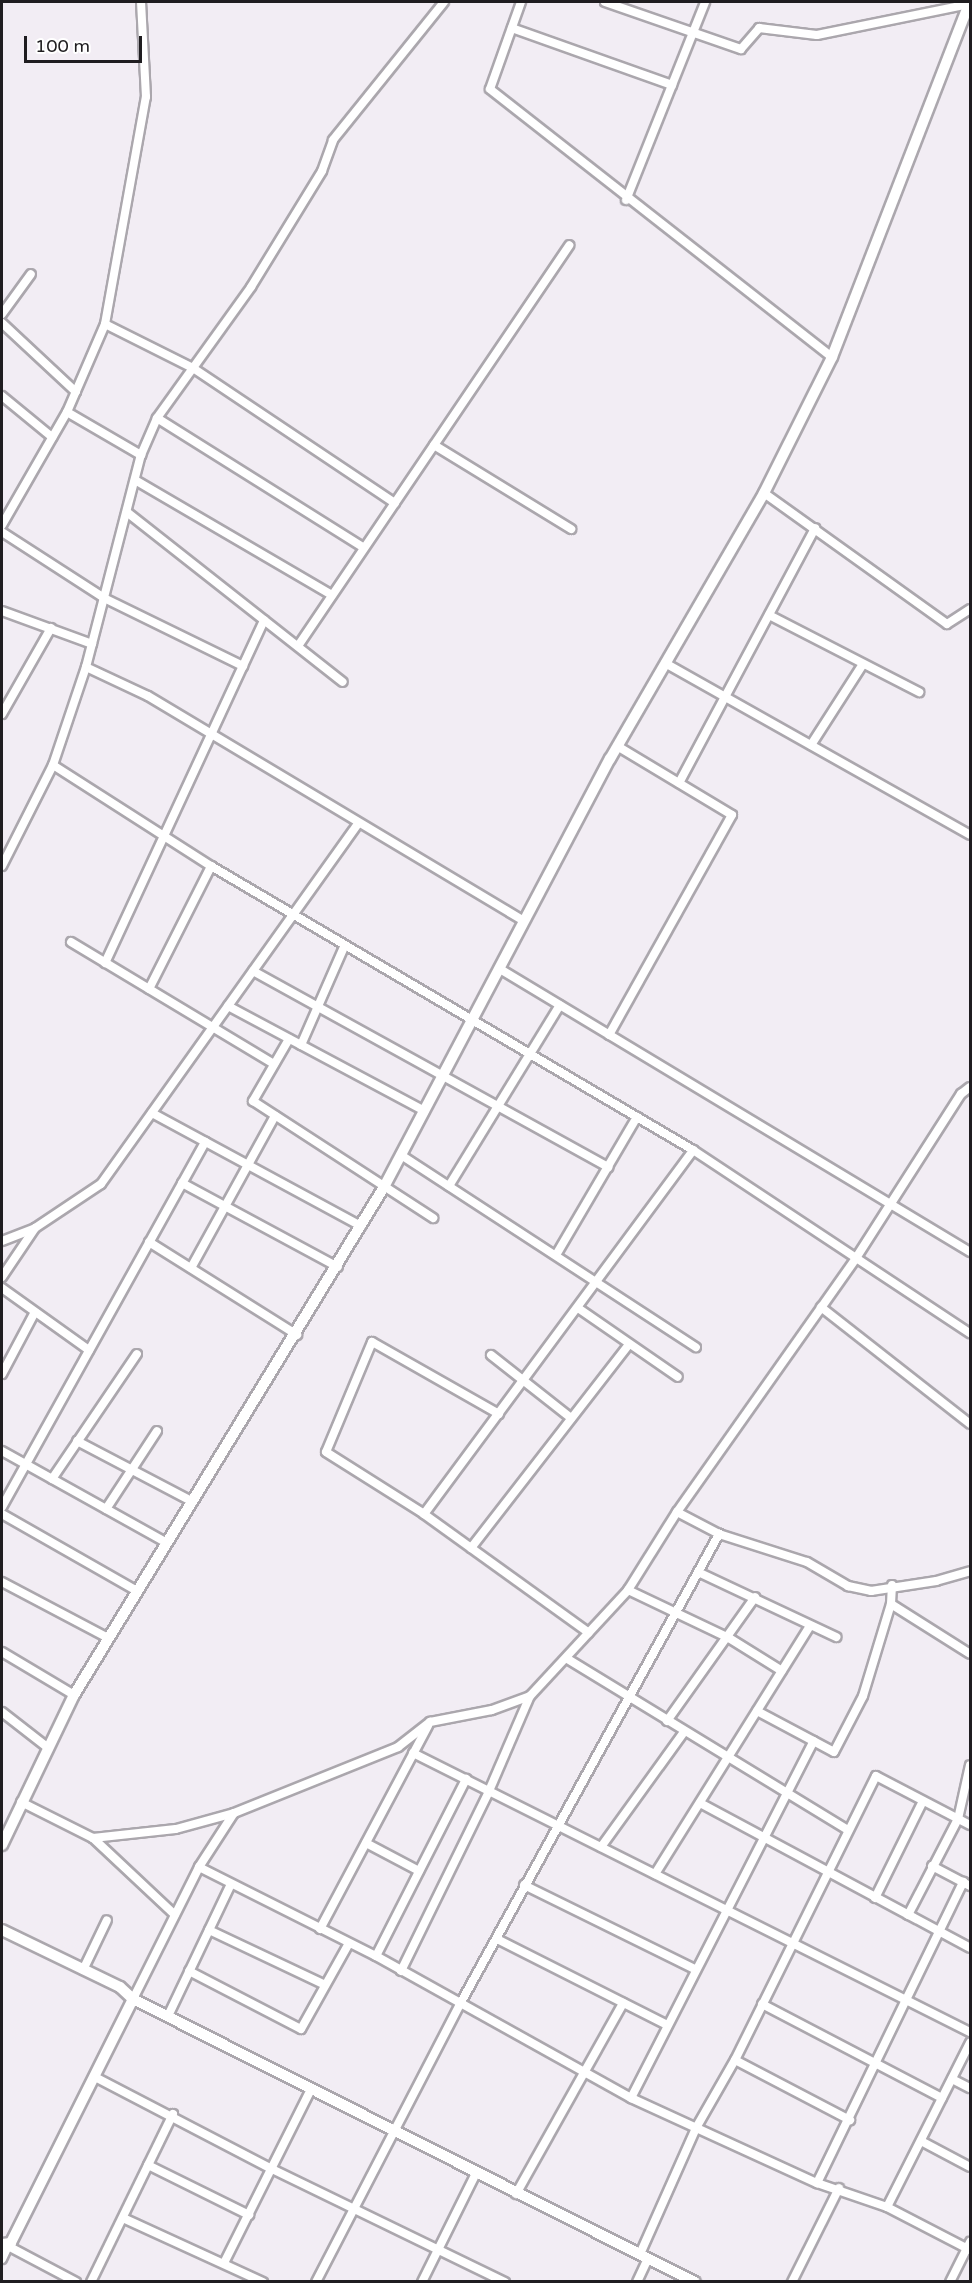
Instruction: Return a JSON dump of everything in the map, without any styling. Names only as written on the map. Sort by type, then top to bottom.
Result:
[{"type":"main road","points":[[2,1845],[47,1747],[74,1695],[362,1226],[474,1021],[617,746],[764,493],[832,357],[969,3]]},
{"type":"main road","points":[[2,1930],[120,1987],[134,1999],[476,2174],[695,2282]]},
{"type":"main road","points":[[5,2245],[134,1999]]},
{"type":"street","points":[[2,525],[67,412],[105,324],[146,97],[141,2]]},
{"type":"street","points":[[2,866],[53,765],[87,667],[141,455],[157,418],[251,287],[322,171],[333,140],[444,2]]},
{"type":"street","points":[[521,2],[490,89],[626,200],[832,357]]},
{"type":"street","points":[[605,2],[692,34],[741,49],[759,28],[817,35],[969,3]]},
{"type":"street","points":[[626,200],[705,2]]},
{"type":"street","points":[[512,28],[672,85]]},
{"type":"street","points":[[298,646],[569,245]]},
{"type":"street","points":[[2,314],[31,274]]},
{"type":"street","points":[[2,323],[76,392]]},
{"type":"street","points":[[105,324],[193,368],[395,503]]},
{"type":"street","points":[[2,399],[52,437]]},
{"type":"street","points":[[67,412],[141,455]]},
{"type":"street","points":[[157,418],[364,548]]},
{"type":"street","points":[[434,445],[571,528]]},
{"type":"street","points":[[135,480],[332,595]]},
{"type":"street","points":[[764,493],[947,624],[970,609]]},
{"type":"street","points":[[128,513],[343,682]]},
{"type":"street","points":[[680,783],[815,528]]},
{"type":"street","points":[[2,532],[104,598],[243,666]]},
{"type":"street","points":[[2,610],[93,644]]},
{"type":"street","points":[[769,615],[919,692]]},
{"type":"street","points":[[105,963],[264,620]]},
{"type":"street","points":[[2,714],[51,628]]},
{"type":"street","points":[[666,663],[970,835]]},
{"type":"street","points":[[811,745],[863,664]]},
{"type":"street","points":[[87,667],[148,696],[358,824],[524,921]]},
{"type":"street","points":[[609,1035],[732,815],[617,746]]},
{"type":"street","points":[[53,765],[211,866],[293,912],[693,1150],[970,1333]]},
{"type":"street","points":[[2,1239],[35,1228],[101,1184],[358,824]]},
{"type":"street","points":[[149,989],[211,866]]},
{"type":"street","points":[[71,942],[274,1064]]},
{"type":"street","points":[[301,1045],[345,945]]},
{"type":"street","points":[[500,969],[970,1252]]},
{"type":"street","points":[[253,971],[608,1167]]},
{"type":"street","points":[[449,1186],[560,1005]]},
{"type":"street","points":[[228,1006],[425,1112]]},
{"type":"street","points":[[289,1039],[253,1101],[433,1218]]},
{"type":"street","points":[[401,1971],[489,1791],[530,1696],[628,1590],[677,1512],[856,1258],[889,1203],[961,1094],[970,1087]]},
{"type":"street","points":[[152,1113],[362,1226]]},
{"type":"street","points":[[191,1268],[275,1116]]},
{"type":"street","points":[[556,1255],[637,1117]]},
{"type":"street","points":[[2,1507],[205,1142]]},
{"type":"street","points":[[424,1514],[693,1150]]},
{"type":"street","points":[[401,1155],[696,1347]]},
{"type":"street","points":[[182,1183],[338,1267]]},
{"type":"street","points":[[2,1277],[35,1228]]},
{"type":"street","points":[[149,1242],[297,1335]]},
{"type":"street","points":[[2,1288],[89,1350]]},
{"type":"street","points":[[821,1307],[970,1424]]},
{"type":"street","points":[[578,1308],[678,1377]]},
{"type":"street","points":[[2,1374],[34,1312]]},
{"type":"street","points":[[500,1414],[372,1342],[326,1452],[424,1514],[589,1633]]},
{"type":"street","points":[[471,1548],[629,1344]]},
{"type":"street","points":[[52,1479],[137,1354]]},
{"type":"street","points":[[491,1355],[571,1418]]},
{"type":"street","points":[[106,1509],[157,1431]]},
{"type":"street","points":[[77,1441],[193,1502]]},
{"type":"street","points":[[2,1452],[167,1543]]},
{"type":"street","points":[[677,1512],[719,1534],[807,1562],[848,1586],[871,1591],[892,1585],[936,1581],[970,1570]]},
{"type":"street","points":[[2,1514],[137,1591]]},
{"type":"street","points":[[316,2282],[392,2131],[524,1885],[719,1534]]},
{"type":"street","points":[[698,1572],[836,1637]]},
{"type":"street","points":[[2,1582],[108,1638]]},
{"type":"street","points":[[757,1712],[834,1752],[863,1696],[891,1604],[892,1585]]},
{"type":"street","points":[[628,1590],[729,1638],[782,1671]]},
{"type":"street","points":[[667,1721],[729,1638],[755,1598]]},
{"type":"street","points":[[891,1604],[970,1654]]},
{"type":"street","points":[[655,1874],[810,1626]]},
{"type":"street","points":[[2,1652],[74,1695]]},
{"type":"street","points":[[566,1658],[786,1795],[848,1830]]},
{"type":"street","points":[[93,1838],[176,1829],[234,1813],[398,1747],[430,1722],[492,1710],[530,1696]]},
{"type":"street","points":[[2,1712],[47,1747]]},
{"type":"street","points":[[320,1929],[430,1722]]},
{"type":"street","points":[[601,1847],[684,1732]]},
{"type":"street","points":[[631,2098],[695,1969],[814,1741]]},
{"type":"street","points":[[413,1753],[970,2032]]},
{"type":"street","points":[[908,1915],[958,1819],[970,1765]]},
{"type":"street","points":[[637,2282],[644,2256],[696,2128],[735,2060],[876,1776],[970,1826]]},
{"type":"street","points":[[376,1956],[466,1779]]},
{"type":"street","points":[[875,1898],[923,1801]]},
{"type":"street","points":[[21,1802],[93,1838],[175,1916]]},
{"type":"street","points":[[700,1803],[763,1840],[970,1948]]},
{"type":"street","points":[[134,1999],[199,1867],[234,1813]]},
{"type":"street","points":[[366,1843],[419,1871]]},
{"type":"street","points":[[817,2183],[850,2120],[906,2000],[967,1884],[932,1866]]},
{"type":"street","points":[[199,1867],[376,1956],[631,2098],[817,2183],[839,2188],[887,2207],[969,2247],[950,2282]]},
{"type":"street","points":[[168,2016],[231,1884]]},
{"type":"street","points":[[524,1885],[695,1969]]},
{"type":"street","points":[[83,1970],[107,1920]]},
{"type":"street","points":[[209,1930],[323,1984]]},
{"type":"street","points":[[497,1939],[667,2025]]},
{"type":"street","points":[[189,1971],[301,2029],[323,1984],[349,1943]]},
{"type":"street","points":[[516,2194],[624,2003]]},
{"type":"street","points":[[762,2004],[942,2098]]},
{"type":"street","points":[[887,2207],[970,2043]]},
{"type":"street","points":[[735,2060],[850,2120]]},
{"type":"street","points":[[95,2077],[173,2114],[272,2169],[440,2247],[505,2282]]},
{"type":"street","points":[[952,2079],[970,2088]]},
{"type":"street","points":[[224,2263],[311,2089]]},
{"type":"street","points":[[91,2282],[173,2114]]},
{"type":"street","points":[[921,2141],[970,2166]]},
{"type":"street","points":[[148,2165],[249,2215]]},
{"type":"street","points":[[422,2282],[476,2174]]},
{"type":"street","points":[[792,2282],[839,2188]]},
{"type":"street","points":[[123,2218],[263,2282]]},
{"type":"street","points":[[2,2259],[5,2245],[76,2282]]}]
